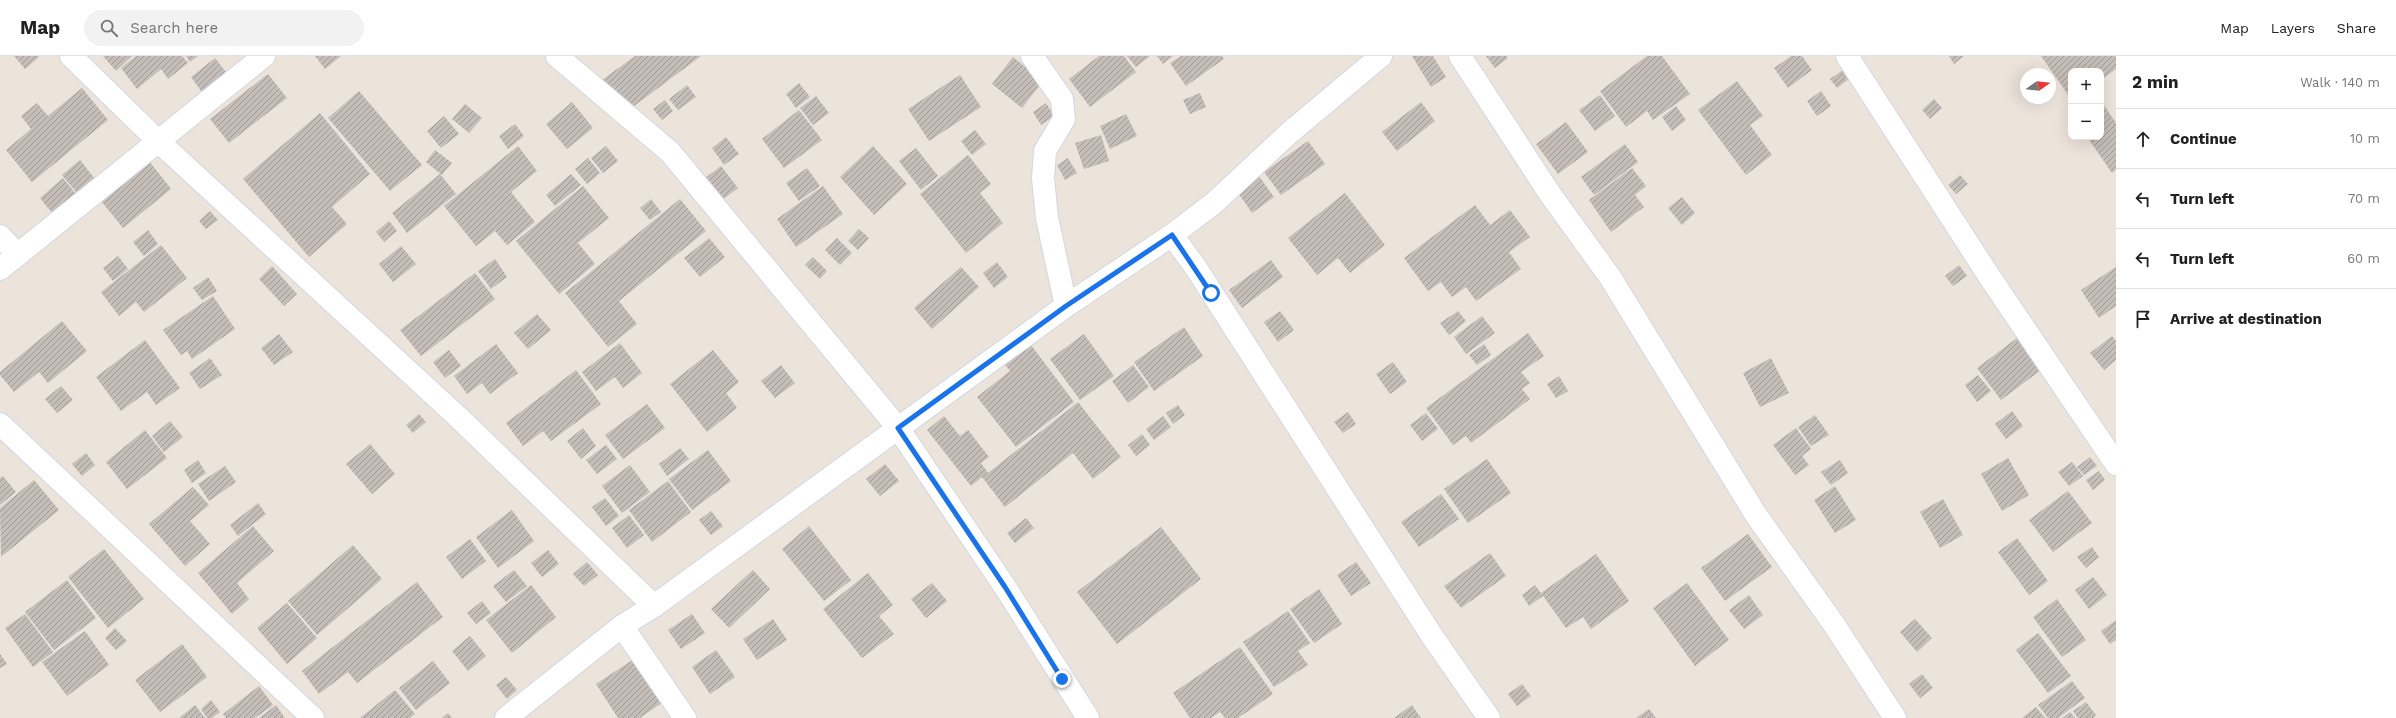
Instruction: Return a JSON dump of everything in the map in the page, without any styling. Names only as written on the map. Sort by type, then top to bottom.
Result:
[{"type":"street","points":[[71,56],[158,141],[457,416],[654,606]]},
{"type":"street","points":[[0,269],[264,56]]},
{"type":"street","points":[[557,56],[670,152],[898,428],[1005,587],[1088,718]]},
{"type":"street","points":[[1032,56],[1062,99],[1064,119],[1045,151],[1043,178],[1047,218],[1066,306]]},
{"type":"street","points":[[506,718],[622,626],[654,606],[1066,306],[1172,235],[1214,203],[1288,134],[1381,56]]},
{"type":"street","points":[[1460,56],[1550,194],[1610,277],[1752,509],[1833,623],[1895,718]]},
{"type":"street","points":[[1847,56],[1989,276],[2116,464]]},
{"type":"street","points":[[1172,235],[1196,268],[1432,636],[1489,718]]},
{"type":"street","points":[[0,236],[18,255]]},
{"type":"street","points":[[0,424],[313,718]]},
{"type":"street","points":[[622,626],[685,718]]},
{"type":"building","points":[[14,56],[38,56],[39,57],[25,69]]},
{"type":"building","points":[[103,56],[132,56],[116,71]]},
{"type":"building","points":[[136,56],[182,56],[188,63],[168,79],[161,69],[137,89],[121,68]]},
{"type":"building","points":[[186,56],[198,56],[190,62]]},
{"type":"building","points":[[315,56],[341,56],[325,69]]},
{"type":"building","points":[[635,56],[701,56],[626,112],[602,80]]},
{"type":"building","points":[[1099,56],[1124,56],[1136,72],[1090,107],[1069,79]]},
{"type":"building","points":[[1127,56],[1150,56],[1136,67]]},
{"type":"building","points":[[1157,56],[1173,56],[1163,64]]},
{"type":"building","points":[[1181,56],[1222,56],[1224,59],[1186,86],[1170,63]]},
{"type":"building","points":[[1412,56],[1433,56],[1446,77],[1431,87]]},
{"type":"building","points":[[1486,56],[1506,56],[1508,58],[1495,68]]},
{"type":"building","points":[[1647,56],[1662,56],[1690,94],[1653,120],[1647,111],[1626,127],[1600,91]]},
{"type":"building","points":[[1791,56],[1802,56],[1812,70],[1788,88],[1774,68]]},
{"type":"building","points":[[1949,56],[1964,56],[1954,64]]},
{"type":"building","points":[[2041,56],[2116,56],[2116,69],[2104,78],[2104,68],[2068,68],[2068,95],[2056,78],[2056,68],[2049,68]]},
{"type":"building","points":[[1013,57],[1043,81],[1022,108],[992,84]]},
{"type":"building","points":[[215,58],[229,76],[204,95],[191,77]]},
{"type":"building","points":[[1843,70],[1849,79],[1837,88],[1830,79]]},
{"type":"building","points":[[268,74],[287,98],[229,143],[210,119]]},
{"type":"building","points":[[960,75],[981,107],[929,141],[908,109]]},
{"type":"building","points":[[1737,81],[1763,116],[1750,125],[1772,155],[1746,175],[1698,110]]},
{"type":"building","points":[[799,83],[810,97],[796,108],[786,94]]},
{"type":"building","points":[[687,85],[696,97],[678,110],[669,99]]},
{"type":"building","points":[[82,88],[108,120],[32,182],[6,150],[31,129],[21,116],[37,103],[48,116]]},
{"type":"building","points":[[359,91],[422,165],[390,191],[328,118]]},
{"type":"building","points":[[1821,91],[1831,106],[1817,116],[1807,101]]},
{"type":"building","points":[[1200,93],[1206,107],[1190,114],[1183,100]]},
{"type":"building","points":[[1600,95],[1615,116],[1595,131],[1579,110]]},
{"type":"building","points":[[816,96],[829,113],[813,125],[800,108]]},
{"type":"building","points":[[1934,99],[1942,108],[1930,119],[1922,110]]},
{"type":"building","points":[[665,100],[673,111],[662,120],[653,109]]},
{"type":"building","points":[[572,102],[593,128],[567,149],[546,124]]},
{"type":"building","points":[[1421,102],[1435,121],[1397,151],[1382,132]]},
{"type":"building","points":[[1046,103],[1054,116],[1041,125],[1033,112]]},
{"type":"building","points":[[465,104],[482,118],[469,133],[452,119]]},
{"type":"building","points":[[2104,105],[2116,123],[2116,170],[2112,173],[2089,140],[2104,140]]},
{"type":"building","points":[[1676,106],[1686,120],[1672,131],[1662,117]]},
{"type":"building","points":[[799,110],[822,140],[784,168],[762,139]]},
{"type":"building","points":[[320,113],[370,174],[332,207],[347,224],[309,257],[243,179]]},
{"type":"building","points":[[1126,114],[1137,136],[1110,149],[1100,126]]},
{"type":"building","points":[[444,116],[459,134],[441,148],[427,131]]},
{"type":"building","points":[[1566,122],[1588,152],[1558,174],[1536,144]]},
{"type":"building","points":[[515,124],[524,136],[508,149],[499,136]]},
{"type":"building","points":[[975,130],[986,144],[972,155],[961,141]]},
{"type":"building","points":[[1101,135],[1109,161],[1084,169],[1075,143]]},
{"type":"building","points":[[726,137],[739,154],[724,165],[712,148]]},
{"type":"building","points":[[1308,141],[1325,164],[1281,195],[1264,172]]},
{"type":"building","points":[[1625,144],[1638,162],[1594,195],[1581,177]]},
{"type":"building","points":[[518,146],[537,171],[511,192],[535,222],[507,245],[495,231],[476,246],[444,206]]},
{"type":"building","points":[[606,146],[618,161],[603,173],[591,158]]},
{"type":"building","points":[[873,146],[907,184],[874,215],[840,177]]},
{"type":"building","points":[[916,148],[938,176],[921,190],[899,161]]},
{"type":"building","points":[[435,150],[452,163],[442,175],[426,162]]},
{"type":"building","points":[[968,155],[991,184],[980,193],[1003,223],[966,253],[920,194]]},
{"type":"building","points":[[588,158],[600,173],[587,184],[575,169]]},
{"type":"building","points":[[1068,158],[1077,173],[1065,180],[1057,165]]},
{"type":"building","points":[[80,160],[95,179],[77,193],[62,175]]},
{"type":"building","points":[[149,161],[171,189],[123,228],[101,201]]},
{"type":"building","points":[[721,166],[738,188],[718,203],[701,181]]},
{"type":"building","points":[[807,168],[820,186],[799,201],[786,183]]},
{"type":"building","points":[[1632,168],[1646,186],[1635,195],[1644,207],[1611,232],[1589,200]]},
{"type":"building","points":[[1256,172],[1274,197],[1252,213],[1234,187]]},
{"type":"building","points":[[440,174],[456,194],[407,233],[392,213]]},
{"type":"building","points":[[571,174],[581,185],[555,206],[546,195]]},
{"type":"building","points":[[1960,175],[1968,184],[1956,194],[1948,185]]},
{"type":"building","points":[[63,178],[76,194],[52,213],[40,198]]},
{"type":"building","points":[[583,186],[609,218],[578,243],[595,264],[559,294],[516,241]]},
{"type":"building","points":[[823,186],[843,214],[796,247],[777,219]]},
{"type":"building","points":[[1345,193],[1385,245],[1350,273],[1338,258],[1317,275],[1288,238]]},
{"type":"building","points":[[1682,197],[1695,213],[1682,225],[1668,208]]},
{"type":"building","points":[[651,199],[661,212],[650,220],[640,208]]},
{"type":"building","points":[[680,199],[706,231],[619,301],[637,324],[608,347],[565,293]]},
{"type":"building","points":[[1475,205],[1490,225],[1510,210],[1530,237],[1509,252],[1521,269],[1476,301],[1466,287],[1452,297],[1441,282],[1428,291],[1404,258]]},
{"type":"building","points":[[210,211],[218,220],[206,229],[199,221]]},
{"type":"building","points":[[389,221],[397,231],[384,242],[376,232]]},
{"type":"building","points":[[859,229],[869,238],[858,250],[848,241]]},
{"type":"building","points":[[148,230],[158,244],[144,256],[133,242]]},
{"type":"building","points":[[709,238],[725,257],[700,277],[684,258]]},
{"type":"building","points":[[837,238],[852,253],[840,265],[825,250]]},
{"type":"building","points":[[161,245],[187,278],[144,312],[136,302],[119,316],[101,292]]},
{"type":"building","points":[[401,246],[416,264],[393,282],[379,264]]},
{"type":"building","points":[[118,256],[128,269],[113,281],[103,268]]},
{"type":"building","points":[[813,257],[827,271],[820,279],[805,265]]},
{"type":"building","points":[[495,259],[507,277],[491,289],[478,271]]},
{"type":"building","points":[[1271,260],[1283,277],[1242,308],[1229,290]]},
{"type":"building","points":[[997,262],[1008,277],[994,288],[983,273]]},
{"type":"building","points":[[1959,265],[1967,276],[1953,286],[1945,276]]},
{"type":"building","points":[[272,266],[297,294],[284,306],[259,279]]},
{"type":"building","points":[[961,267],[979,287],[932,329],[914,308]]},
{"type":"building","points":[[2116,267],[2116,306],[2099,318],[2081,290]]},
{"type":"building","points":[[475,273],[495,299],[421,356],[400,330]]},
{"type":"building","points":[[208,277],[217,291],[202,300],[193,288]]},
{"type":"building","points":[[213,296],[235,329],[192,359],[187,351],[181,355],[163,330]]},
{"type":"building","points":[[1280,311],[1294,330],[1278,342],[1264,322]]},
{"type":"building","points":[[1458,311],[1466,321],[1449,335],[1440,323]]},
{"type":"building","points":[[537,314],[551,330],[528,349],[514,333]]},
{"type":"building","points":[[1482,316],[1495,333],[1466,354],[1454,337]]},
{"type":"building","points":[[62,321],[87,351],[48,383],[39,372],[14,392],[0,375],[0,372]]},
{"type":"building","points":[[1184,327],[1203,356],[1154,391],[1134,362]]},
{"type":"building","points":[[1528,333],[1544,356],[1521,372],[1530,383],[1522,389],[1530,399],[1471,443],[1466,436],[1453,445],[1426,408]]},
{"type":"building","points":[[279,334],[293,352],[274,365],[261,348]]},
{"type":"building","points":[[1084,334],[1114,376],[1080,400],[1050,359]]},
{"type":"building","points":[[2112,336],[2116,341],[2116,360],[2104,370],[2090,353]]},
{"type":"building","points":[[2017,338],[2041,370],[2001,400],[1977,368]]},
{"type":"building","points":[[145,340],[180,388],[156,405],[147,392],[121,411],[96,377]]},
{"type":"building","points":[[620,343],[642,373],[623,388],[615,377],[596,391],[582,372]]},
{"type":"building","points":[[496,344],[518,373],[490,394],[482,383],[467,394],[454,376]]},
{"type":"building","points":[[1484,344],[1491,355],[1477,365],[1469,355]]},
{"type":"building","points":[[1031,345],[1074,402],[1016,447],[977,397],[1010,371],[1005,365]]},
{"type":"building","points":[[449,350],[461,366],[445,378],[433,362]]},
{"type":"building","points":[[713,350],[739,382],[726,393],[737,408],[707,432],[670,384]]},
{"type":"building","points":[[210,358],[222,375],[200,389],[189,373]]},
{"type":"building","points":[[1771,358],[1789,393],[1760,407],[1743,373]]},
{"type":"building","points":[[1393,362],[1407,382],[1390,394],[1376,374]]},
{"type":"building","points":[[781,365],[795,383],[775,398],[761,381]]},
{"type":"building","points":[[1133,365],[1149,387],[1128,403],[1112,381]]},
{"type":"building","points":[[576,370],[601,404],[551,441],[543,431],[523,446],[506,423]]},
{"type":"building","points":[[1978,375],[1991,391],[1977,402],[1965,385]]},
{"type":"building","points":[[1559,376],[1568,391],[1556,398],[1547,384]]},
{"type":"building","points":[[61,386],[73,400],[57,413],[45,399]]},
{"type":"building","points":[[1078,402],[1121,457],[1093,479],[1073,453],[1005,507],[982,477],[971,486],[927,430],[944,416],[960,436],[968,430],[989,457],[981,463],[988,473]]},
{"type":"building","points":[[647,404],[665,428],[623,459],[605,435]]},
{"type":"building","points":[[1178,405],[1185,415],[1173,424],[1166,413]]},
{"type":"building","points":[[2012,411],[2023,426],[2006,439],[1995,424]]},
{"type":"building","points":[[1348,412],[1356,424],[1343,433],[1334,422]]},
{"type":"building","points":[[1426,413],[1438,429],[1422,441],[1410,425]]},
{"type":"building","points":[[419,414],[426,422],[413,433],[406,425]]},
{"type":"building","points":[[1815,415],[1829,435],[1811,446],[1798,427]]},
{"type":"building","points":[[1163,416],[1171,427],[1154,440],[1146,429]]},
{"type":"building","points":[[170,421],[183,437],[164,452],[152,436]]},
{"type":"building","points":[[583,428],[596,446],[581,459],[567,441]]},
{"type":"building","points":[[1796,428],[1811,449],[1802,456],[1809,465],[1795,475],[1773,445]]},
{"type":"building","points":[[145,430],[167,458],[127,489],[106,462]]},
{"type":"building","points":[[1142,434],[1150,445],[1136,456],[1128,445]]},
{"type":"building","points":[[370,444],[395,474],[372,494],[346,464]]},
{"type":"building","points":[[606,445],[617,459],[597,474],[586,460]]},
{"type":"building","points":[[680,448],[689,459],[667,476],[659,464]]},
{"type":"building","points":[[708,450],[731,481],[692,510],[669,479]]},
{"type":"building","points":[[86,453],[95,465],[82,476],[72,464]]},
{"type":"building","points":[[2090,457],[2097,466],[2084,475],[2077,467]]},
{"type":"building","points":[[2008,458],[2029,495],[2002,511],[1981,474]]},
{"type":"building","points":[[1487,459],[1511,493],[1468,523],[1444,489]]},
{"type":"building","points":[[198,460],[206,473],[192,483],[184,470]]},
{"type":"building","points":[[1840,460],[1848,473],[1831,485],[1821,472]]},
{"type":"building","points":[[2072,462],[2083,476],[2069,486],[2058,472]]},
{"type":"building","points":[[885,464],[899,481],[880,496],[866,479]]},
{"type":"building","points":[[630,465],[650,492],[622,513],[602,486]]},
{"type":"building","points":[[225,466],[236,482],[209,501],[198,484]]},
{"type":"building","points":[[2099,471],[2105,480],[2093,490],[2086,480]]},
{"type":"building","points":[[3,476],[16,492],[0,505],[0,478]]},
{"type":"building","points":[[34,480],[59,510],[1,557],[0,508]]},
{"type":"building","points":[[668,481],[691,512],[652,542],[629,510]]},
{"type":"building","points":[[1835,486],[1856,520],[1835,533],[1814,500]]},
{"type":"building","points":[[193,487],[209,505],[190,521],[210,544],[185,566],[149,524]]},
{"type":"building","points":[[2068,491],[2092,523],[2053,552],[2029,520]]},
{"type":"building","points":[[1441,494],[1459,519],[1419,547],[1401,522]]},
{"type":"building","points":[[605,498],[619,516],[606,526],[592,507]]},
{"type":"building","points":[[1943,499],[1963,535],[1940,548],[1920,512]]},
{"type":"building","points":[[258,503],[266,514],[238,536],[230,525]]},
{"type":"building","points":[[512,510],[534,541],[498,568],[476,537]]},
{"type":"building","points":[[711,511],[723,526],[711,535],[699,520]]},
{"type":"building","points":[[629,515],[644,535],[627,548],[612,528]]},
{"type":"building","points":[[1026,518],[1034,528],[1015,543],[1007,533]]},
{"type":"building","points":[[253,526],[274,551],[237,583],[249,599],[232,614],[198,573]]},
{"type":"building","points":[[809,526],[851,580],[824,601],[782,549]]},
{"type":"building","points":[[1161,527],[1201,579],[1117,644],[1077,592]]},
{"type":"building","points":[[1748,534],[1772,567],[1725,601],[1701,568]]},
{"type":"building","points":[[2017,538],[2048,581],[2029,595],[1998,552]]},
{"type":"building","points":[[470,539],[486,561],[462,579],[446,557]]},
{"type":"building","points":[[353,545],[382,579],[317,635],[288,601]]},
{"type":"building","points":[[2092,547],[2099,557],[2086,568],[2077,557]]},
{"type":"building","points":[[104,549],[144,599],[108,628],[68,577]]},
{"type":"building","points":[[548,550],[559,564],[542,577],[531,563]]},
{"type":"building","points":[[1490,553],[1506,576],[1461,608],[1444,586]]},
{"type":"building","points":[[1596,554],[1629,601],[1591,629],[1583,617],[1566,628],[1541,593]]},
{"type":"building","points":[[587,562],[598,575],[584,586],[573,574]]},
{"type":"building","points":[[1356,562],[1371,583],[1351,596],[1337,575]]},
{"type":"building","points":[[514,570],[527,586],[506,602],[493,586]]},
{"type":"building","points":[[753,570],[770,589],[729,628],[711,609]]},
{"type":"building","points":[[868,573],[893,605],[879,616],[894,634],[862,658],[823,609]]},
{"type":"building","points":[[2093,577],[2107,595],[2089,609],[2075,590]]},
{"type":"building","points":[[67,580],[96,618],[54,650],[25,612]]},
{"type":"building","points":[[417,582],[443,617],[357,683],[348,672],[319,694],[302,671]]},
{"type":"building","points":[[932,583],[947,601],[926,618],[911,599]]},
{"type":"building","points":[[1687,583],[1729,640],[1695,666],[1653,608]]},
{"type":"building","points":[[531,585],[556,617],[512,653],[486,620]]},
{"type":"building","points":[[1535,585],[1543,596],[1529,606],[1522,595]]},
{"type":"building","points":[[1319,589],[1342,624],[1314,643],[1290,609]]},
{"type":"building","points":[[1749,595],[1763,615],[1744,629],[1729,610]]},
{"type":"building","points":[[2057,599],[2086,640],[2062,657],[2033,617]]},
{"type":"building","points":[[482,601],[491,613],[476,624],[467,613]]},
{"type":"building","points":[[287,603],[317,638],[287,664],[257,628]]},
{"type":"building","points":[[1288,611],[1310,643],[1298,651],[1308,665],[1274,687],[1243,642]]},
{"type":"building","points":[[25,614],[53,652],[33,667],[5,628]]},
{"type":"building","points":[[692,614],[705,633],[681,649],[668,630]]},
{"type":"building","points":[[773,619],[787,640],[757,660],[743,639]]},
{"type":"building","points":[[1915,619],[1932,638],[1917,652],[1900,632]]},
{"type":"building","points":[[2116,620],[2116,640],[2110,644],[2101,631]]},
{"type":"building","points":[[115,628],[127,641],[116,650],[105,638]]},
{"type":"building","points":[[85,631],[109,665],[67,696],[42,662]]},
{"type":"building","points":[[2038,633],[2071,676],[2048,693],[2016,650]]},
{"type":"building","points":[[470,636],[486,656],[468,671],[452,651]]},
{"type":"building","points":[[182,644],[207,677],[160,712],[135,680]]},
{"type":"building","points":[[1240,647],[1273,694],[1238,718],[1225,718],[1220,712],[1211,718],[1190,718],[1173,693]]},
{"type":"building","points":[[716,650],[735,677],[710,694],[692,667]]},
{"type":"building","points":[[0,654],[7,664],[0,668]]},
{"type":"building","points":[[634,659],[663,702],[640,718],[618,718],[596,684]]},
{"type":"building","points":[[433,661],[450,683],[416,710],[399,688]]},
{"type":"building","points":[[1922,674],[1933,688],[1920,698],[1909,684]]},
{"type":"building","points":[[506,677],[517,690],[507,699],[496,685]]},
{"type":"building","points":[[2072,681],[2085,698],[2058,718],[2048,718],[2038,705]]},
{"type":"building","points":[[1522,684],[1531,696],[1517,706],[1508,694]]},
{"type":"building","points":[[259,686],[273,705],[255,718],[226,718],[223,714]]},
{"type":"building","points":[[395,690],[415,714],[410,718],[360,718]]},
{"type":"building","points":[[211,700],[220,712],[212,718],[207,718],[201,709]]},
{"type":"building","points":[[2086,702],[2096,715],[2093,718],[2078,718],[2073,711]]},
{"type":"building","points":[[195,705],[205,718],[179,718]]},
{"type":"building","points":[[276,705],[285,718],[259,718]]},
{"type":"building","points":[[1412,705],[1421,718],[1394,718]]},
{"type":"building","points":[[2036,707],[2045,718],[2022,718]]},
{"type":"building","points":[[1649,709],[1656,718],[1636,718]]},
{"type":"building","points":[[2070,712],[2075,718],[2062,718]]},
{"type":"building","points":[[448,713],[452,718],[442,718]]},
{"type":"route","points":[[1062,679],[1005,587],[898,428],[1066,306],[1172,235],[1196,268],[1211,293]]}]
